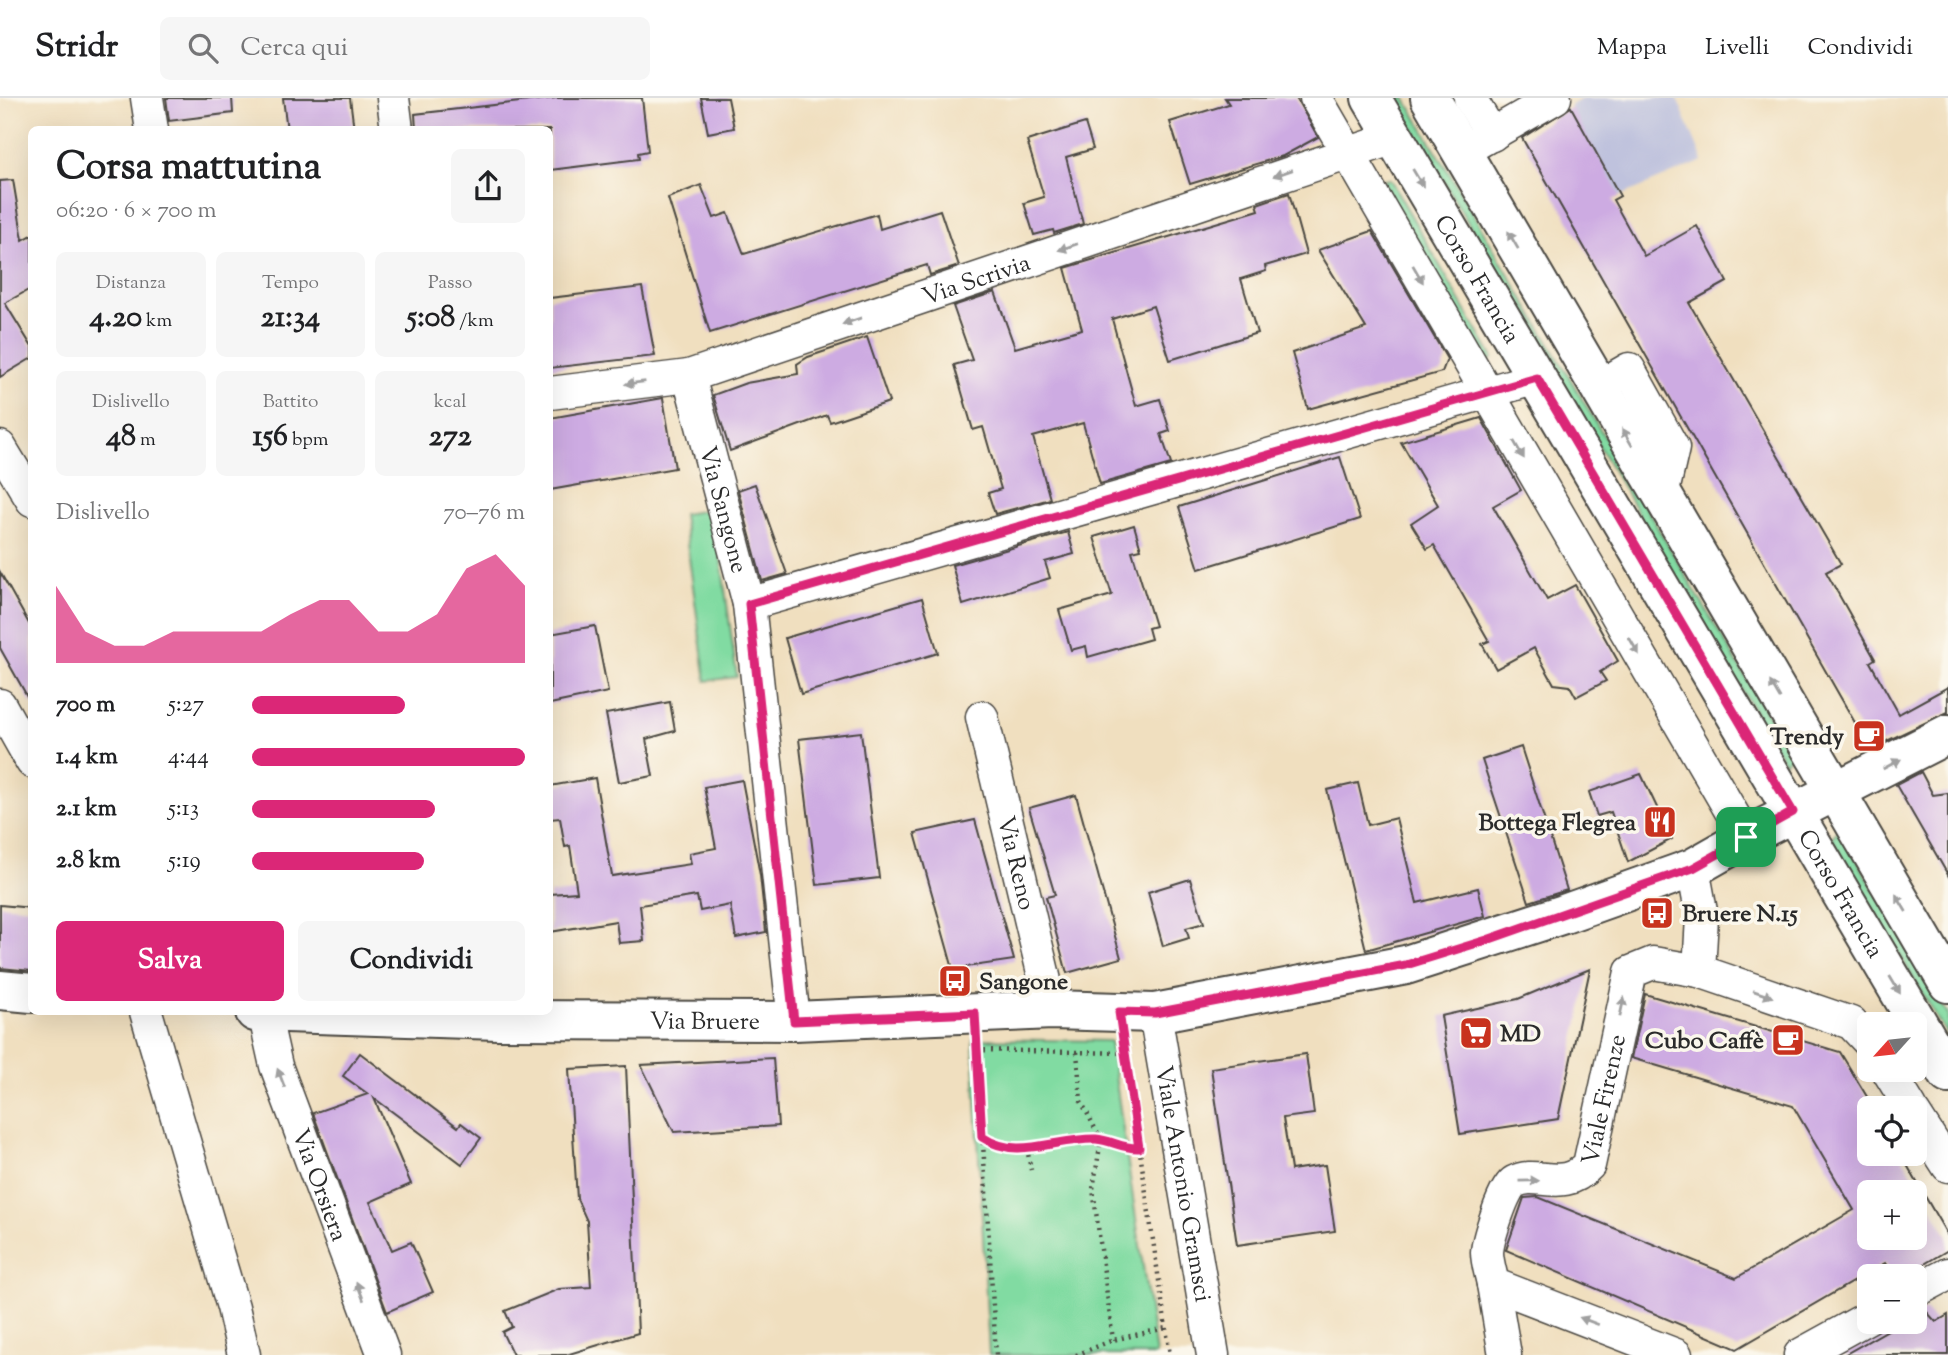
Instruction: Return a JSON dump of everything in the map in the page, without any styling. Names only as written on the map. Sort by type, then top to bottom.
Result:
[{"type":"main road","name":"Corso Francia","points":[[1371,98],[1948,1074]]},
{"type":"main road","name":"Corso Francia","points":[[1430,98],[1477,144],[1598,387],[1948,983]]},
{"type":"main road","name":"Via Bruere","points":[[439,1015],[794,1021],[1052,1010],[1137,1013],[1406,965],[1552,918],[1693,868],[1793,812],[1948,734]]},
{"type":"main road","points":[[0,990],[28,993]]},
{"type":"street","points":[[147,98],[151,126]]},
{"type":"street","points":[[393,98],[396,126]]},
{"type":"street","name":"Corso Francia","points":[[1316,98],[1746,837]]},
{"type":"street","name":"Corso Francia","points":[[1470,98],[1477,144]]},
{"type":"street","points":[[1477,144],[1555,98]]},
{"type":"street","name":"Via Scrivia","points":[[553,393],[689,376],[1394,138]]},
{"type":"street","name":"Via Sangone","points":[[689,376],[749,604],[794,1021]]},
{"type":"street","points":[[749,604],[1537,378]]},
{"type":"street","points":[[0,447],[28,493]]},
{"type":"street","points":[[0,705],[28,755]]},
{"type":"street","name":"Via Reno","points":[[982,717],[1052,1010]]},
{"type":"street","points":[[1693,868],[1702,917],[1699,971],[1851,1023],[1857,1029]]},
{"type":"street","name":"Viale Firenze","points":[[1505,1355],[1487,1252],[1506,1188],[1516,1181],[1563,1180],[1580,1175],[1589,1165],[1632,972],[1653,963],[1699,971]]},
{"type":"street","name":"Viale Antonio Gramsci","points":[[1137,1013],[1213,1355]]},
{"type":"street","points":[[147,1015],[233,1307],[244,1355]]},
{"type":"street","name":"Via Orsiera","points":[[265,1015],[276,1066],[384,1355]]},
{"type":"street","points":[[1927,1133],[1948,1166]]},
{"type":"street","points":[[1927,1285],[1948,1274]]},
{"type":"street","points":[[1493,1284],[1676,1355]]},
{"type":"street","points":[[1800,1355],[1857,1324]]},
{"type":"path","points":[[975,1013],[996,1355]]},
{"type":"path","points":[[1137,1013],[1125,1053],[1170,1355]]},
{"type":"path","points":[[977,1050],[1125,1053]]},
{"type":"path","points":[[1077,1052],[1081,1101],[1101,1140],[1093,1189],[1113,1340]]},
{"type":"path","points":[[982,1137],[1012,1150],[1048,1143],[1101,1140],[1128,1149],[1139,1148]]},
{"type":"path","points":[[1027,1148],[1031,1170]]},
{"type":"path","points":[[1076,1355],[1113,1340],[1166,1328]]},
{"type":"shaded area","points":[[1583,98],[1677,98],[1703,161],[1620,196],[1570,106]]},
{"type":"green space","points":[[1395,98],[1405,98],[1792,756],[1784,762]]},
{"type":"green space","points":[[1390,179],[1493,358],[1487,362],[1385,186],[1383,180]]},
{"type":"green space","points":[[714,509],[737,677],[706,681],[683,514]]},
{"type":"green space","points":[[1839,829],[1948,1015],[1948,1037],[1831,838]]},
{"type":"green space","points":[[973,1039],[1110,1041],[1156,1355],[989,1355]]},
{"type":"building","points":[[166,98],[232,98],[233,113],[169,121]]},
{"type":"building","points":[[283,98],[350,98],[354,126],[286,126]]},
{"type":"building","points":[[556,98],[642,98],[648,151],[638,153],[639,159],[553,170],[553,126],[416,126],[415,114]]},
{"type":"building","points":[[701,98],[728,98],[734,128],[708,133]]},
{"type":"building","points":[[1225,98],[1296,98],[1318,137],[1283,156],[1190,184],[1170,122],[1229,104]]},
{"type":"building","points":[[1571,107],[1620,196],[1613,200],[1644,256],[1697,226],[1727,282],[1689,303],[1841,564],[1826,572],[1875,659],[1870,662],[1899,714],[1948,687],[1948,712],[1870,749],[1522,138]]},
{"type":"building","points":[[1085,123],[1093,149],[1066,157],[1083,224],[1054,233],[1053,230],[1034,235],[1024,203],[1044,197],[1027,141]]},
{"type":"building","points":[[13,180],[23,240],[28,237],[28,290],[5,303],[28,340],[28,360],[0,377],[0,181]]},
{"type":"building","points":[[701,185],[714,218],[728,213],[744,254],[877,214],[880,229],[940,210],[959,266],[930,275],[927,265],[710,333],[668,198]]},
{"type":"building","points":[[1289,193],[1306,254],[1265,266],[1266,271],[1241,279],[1257,333],[1170,360],[1153,306],[1112,319],[1136,406],[1160,399],[1170,431],[1161,434],[1171,464],[1100,484],[1083,423],[1033,437],[1050,499],[995,514],[988,493],[1001,489],[983,427],[973,430],[954,365],[972,360],[953,306],[995,292],[1015,348],[1082,329],[1065,268],[1259,210],[1257,204]]},
{"type":"building","points":[[1372,231],[1447,359],[1442,372],[1308,409],[1292,353],[1366,328],[1318,250]]},
{"type":"building","points":[[642,287],[655,356],[553,368],[553,298]]},
{"type":"building","points":[[867,337],[889,402],[830,422],[827,415],[730,451],[713,395],[746,383],[798,374],[797,364],[808,357]]},
{"type":"building","points":[[663,398],[675,468],[553,489],[553,417]]},
{"type":"building","points":[[1481,418],[1521,490],[1493,506],[1547,600],[1575,585],[1618,661],[1600,672],[1606,681],[1576,697],[1570,686],[1554,684],[1534,648],[1496,669],[1482,644],[1489,641],[1434,545],[1427,549],[1411,523],[1438,505],[1401,442]]},
{"type":"building","points":[[1340,457],[1360,519],[1199,569],[1179,507]]},
{"type":"building","points":[[755,484],[787,574],[762,581],[738,490]]},
{"type":"building","points":[[1134,525],[1141,549],[1132,551],[1155,626],[1148,628],[1151,639],[1088,657],[1086,646],[1071,650],[1059,610],[1112,595],[1094,537]]},
{"type":"building","points":[[1068,532],[1074,554],[1045,562],[1050,578],[963,605],[952,565]]},
{"type":"building","points":[[0,572],[28,622],[28,698],[0,648]]},
{"type":"building","points":[[922,598],[938,653],[801,694],[785,638]]},
{"type":"building","points":[[595,626],[608,692],[553,703],[553,633]]},
{"type":"building","points":[[670,702],[675,731],[646,739],[653,776],[619,782],[606,714]]},
{"type":"building","points":[[861,732],[879,878],[817,885],[799,739]]},
{"type":"building","points":[[1521,747],[1567,890],[1529,902],[1482,760]]},
{"type":"building","points":[[1921,772],[1933,795],[1948,793],[1948,875],[1896,785]]},
{"type":"building","points":[[1641,774],[1672,839],[1628,862],[1611,812],[1597,816],[1589,792]]},
{"type":"building","points":[[595,778],[612,876],[691,864],[689,853],[716,848],[704,787],[742,780],[760,875],[766,932],[736,938],[730,905],[700,911],[697,896],[640,905],[644,941],[619,943],[616,921],[553,932],[553,894],[577,892],[570,846],[565,847],[560,818],[553,819],[553,785]]},
{"type":"building","points":[[1358,783],[1368,825],[1396,818],[1417,903],[1478,888],[1485,916],[1366,950],[1327,790]]},
{"type":"building","points":[[1076,795],[1121,958],[1067,973],[1046,897],[1055,895],[1029,808]]},
{"type":"building","points":[[975,820],[1014,960],[953,969],[915,833]]},
{"type":"building","points":[[1190,879],[1204,923],[1186,928],[1189,938],[1163,946],[1148,892]]},
{"type":"building","points":[[0,905],[28,908],[28,971],[0,968]]},
{"type":"building","points":[[1590,969],[1558,1119],[1460,1134],[1441,1016],[1518,999]]},
{"type":"building","points":[[1645,994],[1840,1052],[1867,1096],[1857,1096],[1857,1166],[1908,1166],[1916,1180],[1857,1180],[1857,1250],[1927,1250],[1927,1200],[1948,1236],[1948,1250],[1924,1264],[1857,1264],[1857,1279],[1737,1349],[1506,1250],[1524,1198],[1538,1197],[1736,1278],[1854,1210],[1793,1106],[1631,1058]]},
{"type":"building","points":[[360,1053],[458,1127],[461,1123],[481,1138],[462,1164],[374,1098],[411,1184],[370,1202],[392,1250],[411,1242],[433,1292],[387,1312],[313,1113],[368,1094],[343,1076]]},
{"type":"building","points":[[1306,1054],[1314,1114],[1283,1118],[1291,1170],[1325,1165],[1335,1231],[1237,1245],[1211,1068]]},
{"type":"building","points":[[773,1058],[778,1126],[674,1132],[641,1065]]},
{"type":"building","points":[[626,1066],[638,1333],[566,1355],[513,1355],[502,1332],[512,1327],[505,1311],[559,1289],[591,1287],[587,1221],[577,1199],[569,1069]]},
{"type":"building","points":[[1927,1312],[1936,1322],[1948,1315],[1948,1355],[1844,1355],[1881,1334],[1927,1334]]},
{"type":"place","name":"Trendy","points":[[1869,736]]},
{"type":"place","name":"Bottega Flegrea","points":[[1660,822]]},
{"type":"place","name":"Bruere N.15","points":[[1657,913]]},
{"type":"place","name":"Sangone","points":[[955,981]]},
{"type":"place","name":"MD","points":[[1476,1033]]},
{"type":"place","name":"Cubo Caffè","points":[[1788,1040]]},
{"type":"route","points":[[1537,378],[1793,812],[1746,837],[1693,868],[1564,914],[1406,965],[1155,1013],[1119,1012],[1139,1148],[1128,1149],[1095,1139],[1048,1143],[1012,1150],[982,1137],[975,1013],[794,1021],[749,604],[1466,396],[1537,378]]}]
